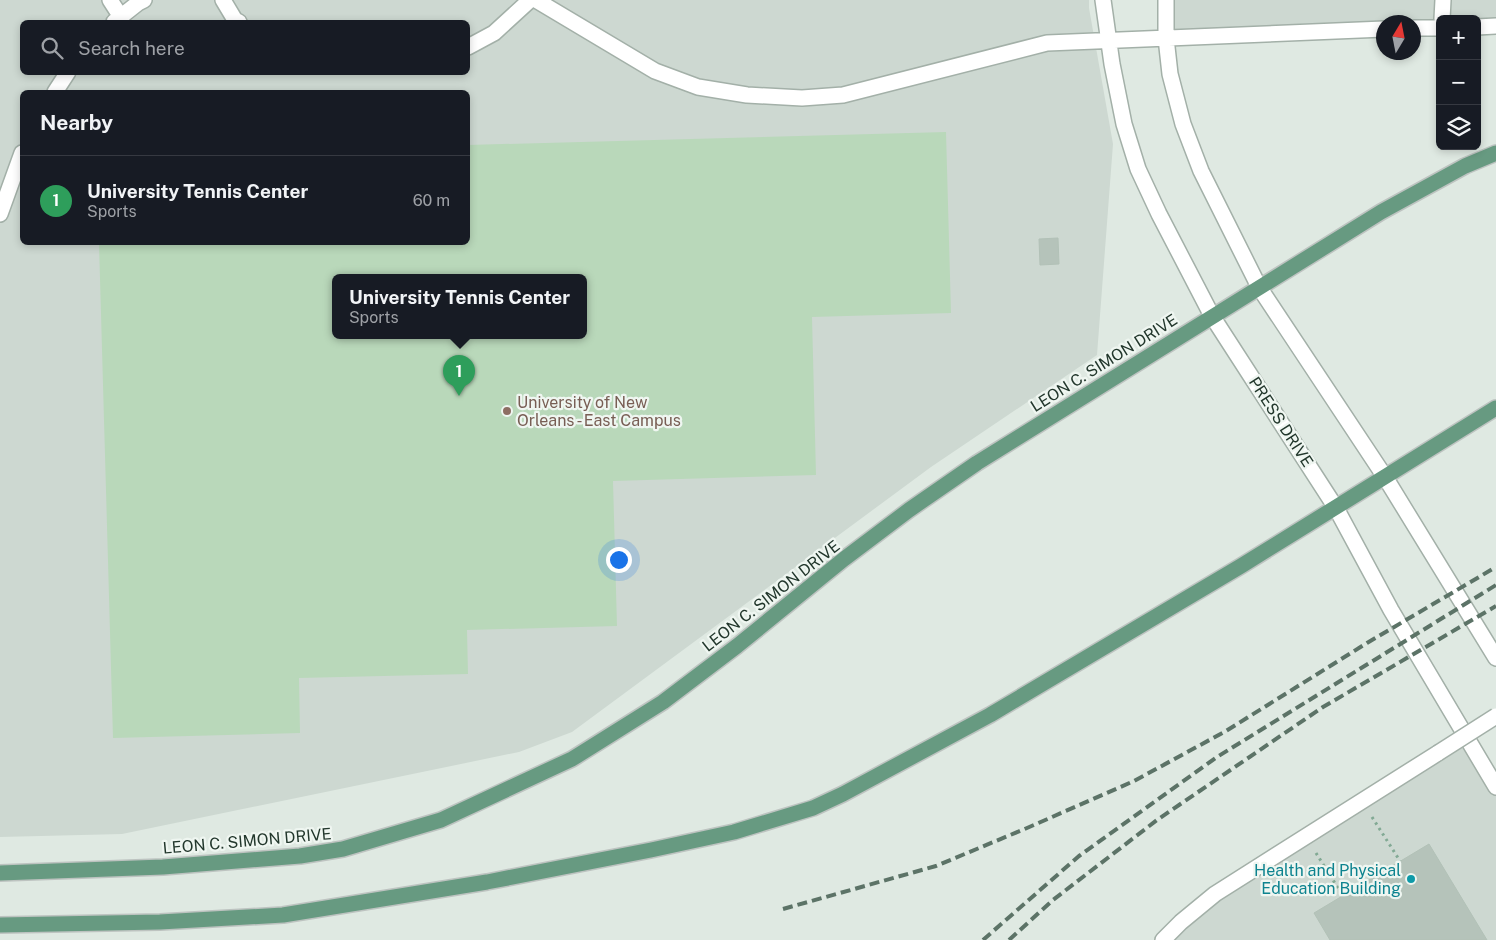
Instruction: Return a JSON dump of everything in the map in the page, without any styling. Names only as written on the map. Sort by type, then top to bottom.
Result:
[{"type":"main road","name":"LEON C. SIMON DRIVE","points":[[0,873],[163,867],[300,856],[343,849],[441,820],[572,759],[663,702],[737,646],[844,559],[976,463],[1381,212],[1465,166],[1496,153]]},
{"type":"main road","points":[[0,925],[160,922],[283,915],[487,882],[702,840],[771,822],[813,808],[843,794],[990,715],[1241,566],[1496,408]]},
{"type":"street","points":[[110,0],[118,20],[144,0]]},
{"type":"street","points":[[223,0],[235,20]]},
{"type":"street","points":[[470,46],[494,34],[530,0]]},
{"type":"street","points":[[536,0],[655,71],[698,86],[746,95],[802,98],[843,95],[1047,43],[1376,29]]},
{"type":"street","name":"PRESS DRIVE","points":[[1103,0],[1112,64],[1124,124],[1138,169],[1159,214],[1212,316],[1336,508],[1391,610],[1496,787]]},
{"type":"street","points":[[1166,0],[1166,38],[1170,74],[1183,124],[1201,172],[1259,287],[1384,477],[1496,658]]},
{"type":"street","points":[[1442,15],[1443,0]]},
{"type":"street","points":[[1481,27],[1496,26]]},
{"type":"street","points":[[1421,28],[1436,28]]},
{"type":"street","points":[[56,90],[66,75]]},
{"type":"street","points":[[0,214],[20,159]]},
{"type":"street","points":[[1163,940],[1181,922],[1215,894],[1496,716]]},
{"type":"path","points":[[1368,812],[1400,861]]},
{"type":"path","points":[[1312,846],[1343,896]]},
{"type":"shaded area","name":"University of New Orleans - East Campus","points":[[0,0],[1089,0],[1113,144],[1097,355],[931,467],[572,732],[519,752],[122,834],[0,837]]},
{"type":"shaded area","points":[[1166,0],[1496,0],[1496,28],[1481,29],[1481,15],[1436,15],[1436,29],[1421,24],[1421,15],[1376,15],[1376,23],[1166,38]]},
{"type":"shaded area","points":[[1469,738],[1496,786],[1496,940],[1163,940],[1181,922]]},
{"type":"green space","points":[[946,132],[951,313],[812,317],[816,475],[613,481],[617,626],[467,630],[468,674],[299,678],[300,733],[113,738],[99,245],[470,245],[470,145]]},
{"type":"building","points":[[1058,238],[1059,264],[1040,265],[1039,239]]},
{"type":"building","name":"Health and Physical Education Building","points":[[1429,844],[1487,940],[1330,940],[1314,913]]},
{"type":"railway","points":[[783,909],[936,866],[1134,781],[1226,731],[1367,643],[1496,567]]},
{"type":"railway","points":[[983,940],[1079,856],[1217,757],[1496,585]]},
{"type":"railway","points":[[1009,940],[1053,900],[1157,820],[1323,707],[1496,606]]},
{"type":"place","name":"University Tennis Center","points":[[459,396]]},
{"type":"place","name":"University of New Orleans - East Campus","points":[[507,411]]},
{"type":"place","name":"Health and Physical Education Building","points":[[1411,879]]}]
